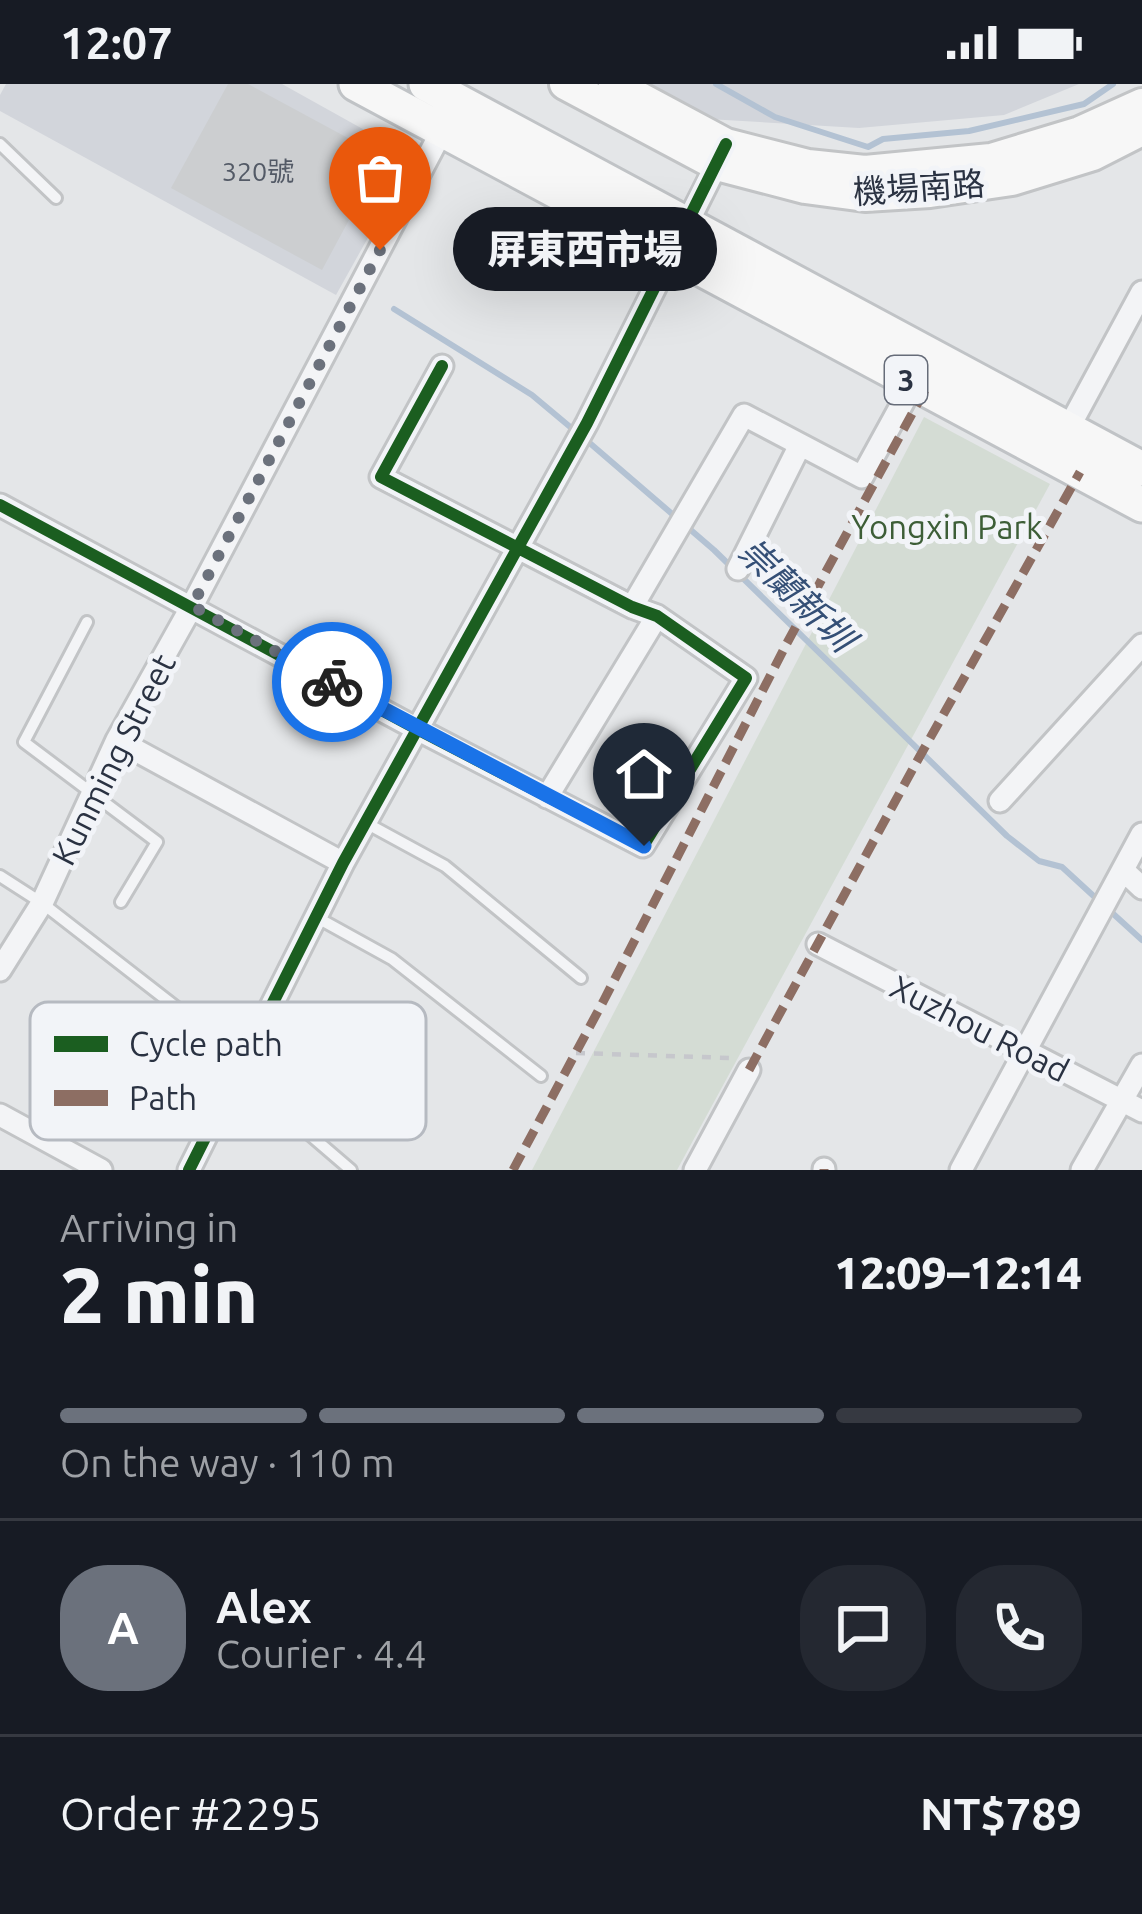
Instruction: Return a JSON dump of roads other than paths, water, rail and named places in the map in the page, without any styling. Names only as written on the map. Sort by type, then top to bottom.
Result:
[{"type":"main road","name":"3","points":[[356,84],[450,116],[688,222],[1129,462]]},
{"type":"main road","name":"3","points":[[426,84],[450,116],[672,253],[1142,505]]},
{"type":"street","name":"機場南路","points":[[565,84],[805,188],[865,196],[930,193],[1012,180],[1093,155],[1142,130]]},
{"type":"street","name":"機場南路","points":[[614,84],[722,155],[865,171],[992,159],[1080,132],[1142,104]]},
{"type":"street","name":"Kunming Street","points":[[0,970],[42,903],[117,740],[450,116]]},
{"type":"street","points":[[273,1002],[344,863],[581,433],[722,155]]},
{"type":"street","points":[[1129,462],[1080,472],[1068,429],[1142,292]]},
{"type":"street","points":[[0,505],[644,846],[746,678],[656,616],[381,477],[442,366]]},
{"type":"street","points":[[632,607],[744,415],[862,478],[913,384]]},
{"type":"street","points":[[738,569],[800,445]]},
{"type":"street","points":[[547,797],[656,616]]},
{"type":"street","points":[[1000,801],[1142,645]]},
{"type":"street","points":[[117,740],[344,863]]},
{"type":"street","points":[[962,1170],[1142,835]]},
{"type":"street","points":[[1123,870],[1142,888]]},
{"type":"street","name":"Xuzhou Road","points":[[818,944],[1132,1106]]},
{"type":"street","points":[[695,1170],[741,1064]]},
{"type":"street","points":[[1082,1170],[1132,1106],[1142,1065]]},
{"type":"street","points":[[0,1115],[30,1131]]},
{"type":"street","points":[[46,1140],[101,1170]]},
{"type":"street","points":[[190,1170],[205,1140]]},
{"type":"lane","points":[[0,144],[56,198]]},
{"type":"lane","points":[[87,622],[24,742],[157,842],[121,902]]},
{"type":"lane","points":[[366,823],[445,866],[581,977]]},
{"type":"lane","points":[[0,876],[42,903],[163,1002]]},
{"type":"lane","points":[[316,917],[392,959],[541,1076]]},
{"type":"lane","points":[[319,1140],[351,1170]]},
{"type":"waterway","points":[[716,84],[775,117],[868,147],[883,139],[969,131],[1084,104],[1113,84]]},
{"type":"waterway","name":"崇蘭新圳","points":[[394,309],[532,395],[575,431]]},
{"type":"waterway","name":"崇蘭新圳","points":[[585,439],[714,550],[1007,836],[1039,861],[1062,867],[1099,901]]},
{"type":"waterway","name":"崇蘭新圳","points":[[1109,910],[1142,940]]},
{"type":"place","name":"屏東西市場","points":[[380,250]]},
{"type":"park label","name":"Yongxin Park","points":[[947,526]]}]
